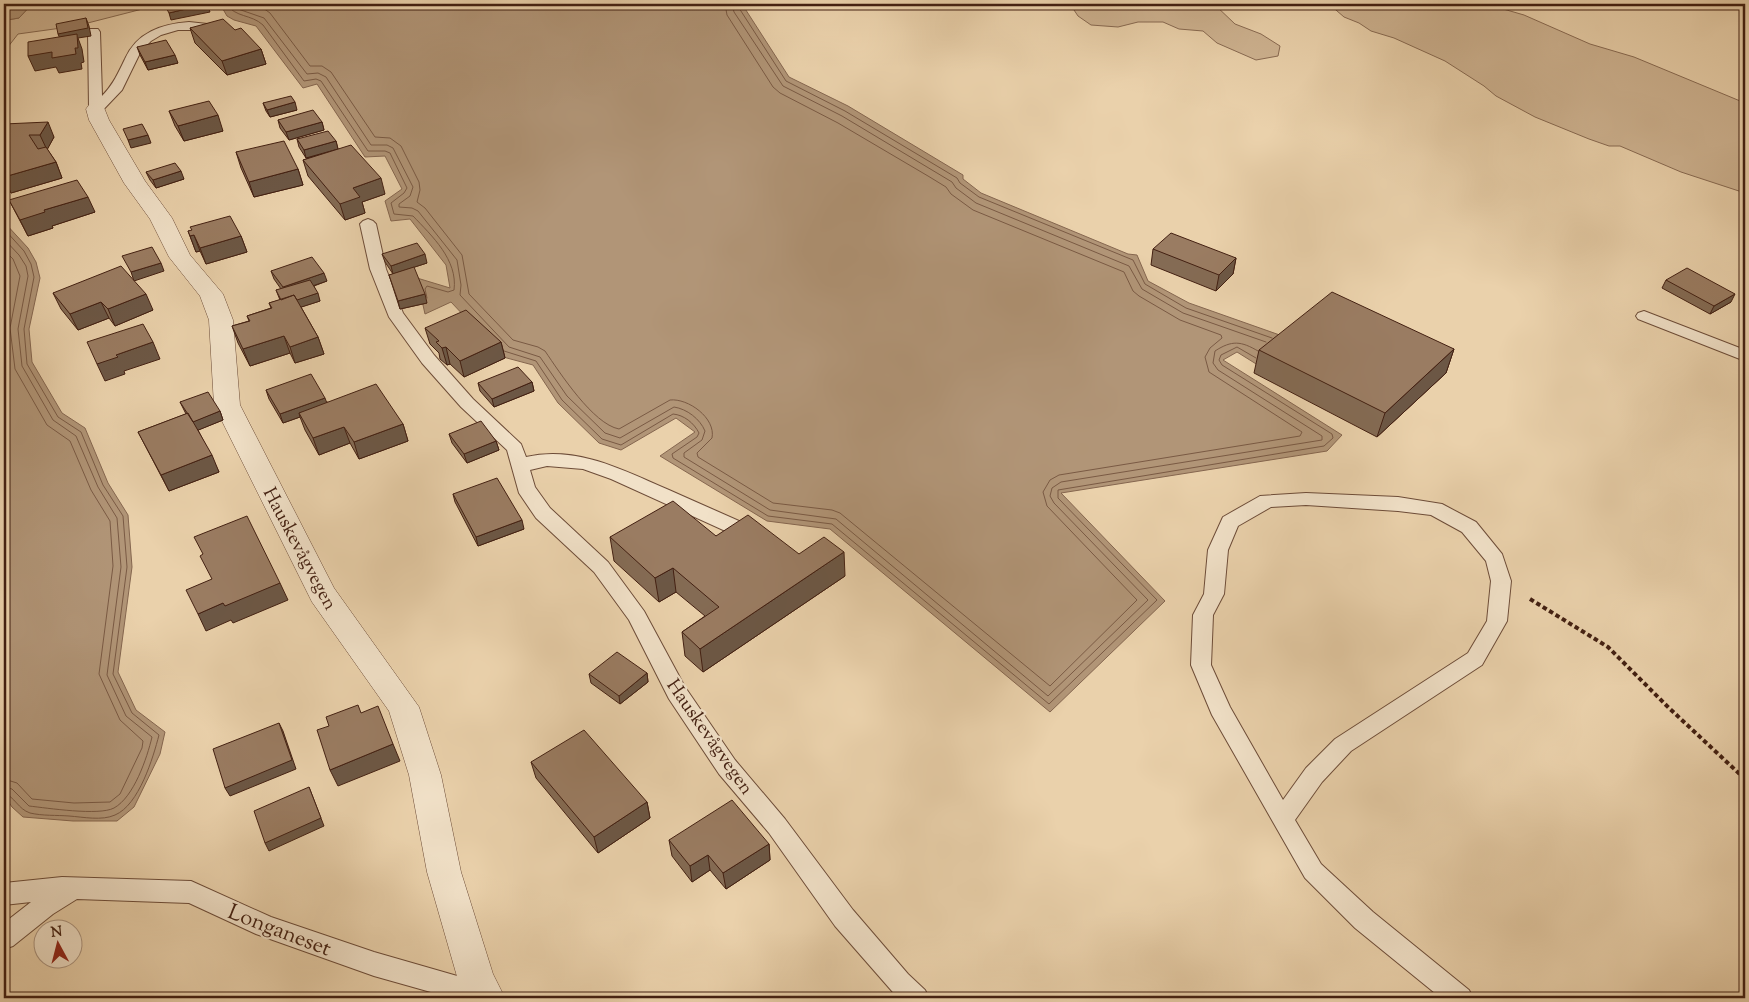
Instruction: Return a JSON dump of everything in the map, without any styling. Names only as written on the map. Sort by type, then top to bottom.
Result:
[{"type":"street","name":"Hauskevågvegen","points":[[96,109],[99,120],[135,183],[161,218],[180,257],[211,294],[221,320],[227,405],[322,594],[403,707],[425,775],[444,872],[476,980],[486,997]]},
{"type":"lane","points":[[96,109],[110,97],[120,82],[138,46],[150,36],[171,28],[190,26],[223,29]]},
{"type":"lane","name":"Hauskevågvegen","points":[[94,32],[96,109]]},
{"type":"lane","name":"Hauskevågvegen","points":[[368,224],[378,269],[395,314],[428,359],[467,403],[515,448],[526,488],[543,512],[601,567],[637,616],[677,693],[727,767],[777,826],[844,918],[899,982],[916,998]]},
{"type":"lane","points":[[1644,316],[1745,356]]},
{"type":"lane","points":[[521,467],[529,462],[546,460],[586,463],[750,534]]},
{"type":"lane","points":[[1282,820],[1314,775],[1343,746],[1476,659],[1497,621],[1501,581],[1495,559],[1468,526],[1435,509],[1398,504],[1306,499],[1266,501],[1230,522],[1218,550],[1214,594],[1203,615],[1200,665],[1220,709],[1282,820],[1313,872],[1364,920],[1460,998]]},
{"type":"lane","name":"Longaneset","points":[[4,894],[62,888],[191,892],[265,926],[374,964],[486,997]]},
{"type":"lane","points":[[4,938],[44,906],[72,889]]},
{"type":"path","points":[[1501,581],[1608,647],[1669,708],[1745,779]]},
{"type":"shaded area","points":[[32,4],[162,4],[76,26],[18,34],[4,52],[4,18],[7,20],[19,18]]},
{"type":"shaded area","points":[[1070,4],[1214,4],[1235,24],[1261,34],[1280,46],[1278,56],[1256,60],[1217,43],[1203,31],[1179,29],[1163,22],[1138,22],[1118,27],[1091,25],[1078,16]]},
{"type":"shaded area","points":[[1329,4],[1486,4],[1524,15],[1590,44],[1634,57],[1745,103],[1745,193],[1681,172],[1620,146],[1609,146],[1589,139],[1535,117],[1496,96],[1445,61],[1394,38],[1371,31],[1359,23],[1344,17]]},
{"type":"water","points":[[4,4],[32,4],[19,18],[7,20],[4,18]]},
{"type":"water","points":[[220,4],[742,4],[789,77],[848,106],[963,175],[963,179],[981,193],[1128,254],[1137,255],[1148,281],[1189,303],[1291,339],[1261,367],[1237,352],[1223,360],[1342,435],[1327,451],[1061,493],[1165,601],[1050,712],[830,529],[767,521],[660,456],[695,432],[676,418],[621,450],[599,443],[558,403],[533,365],[503,357],[451,302],[425,314],[417,278],[450,288],[446,265],[410,219],[391,221],[385,201],[402,189],[385,156],[365,157],[317,84],[303,88],[256,26],[227,16]]},
{"type":"water","points":[[4,222],[28,248],[36,262],[40,278],[29,329],[32,362],[62,413],[85,428],[108,483],[128,515],[132,567],[118,672],[136,710],[165,732],[160,754],[134,807],[117,821],[73,821],[23,817],[12,807],[4,795]]},
{"type":"building","points":[[164,4],[208,4],[169,13]]},
{"type":"building","points":[[86,18],[88,28],[58,34],[56,24]]},
{"type":"building","points":[[223,19],[235,30],[241,28],[261,49],[222,61],[190,28]]},
{"type":"building","points":[[77,34],[78,48],[75,48],[76,54],[52,58],[52,52],[28,56],[28,42]]},
{"type":"building","points":[[166,40],[175,55],[145,62],[137,47]]},
{"type":"building","points":[[291,96],[295,102],[267,110],[263,103]]},
{"type":"building","points":[[209,101],[218,115],[178,126],[169,111]]},
{"type":"building","points":[[313,110],[322,122],[286,132],[278,120]]},
{"type":"building","points":[[48,122],[40,135],[29,135],[38,149],[46,147],[56,162],[4,177],[4,124]]},
{"type":"building","points":[[142,124],[148,135],[128,140],[123,129]]},
{"type":"building","points":[[328,131],[336,141],[304,150],[297,139]]},
{"type":"building","points":[[284,141],[298,169],[249,182],[236,152]]},
{"type":"building","points":[[351,145],[381,178],[353,188],[360,197],[340,204],[303,160]]},
{"type":"building","points":[[175,163],[181,171],[153,180],[146,172]]},
{"type":"building","points":[[77,180],[88,197],[44,210],[45,212],[20,220],[9,200]]},
{"type":"building","points":[[230,216],[241,236],[200,248],[194,235],[190,236],[188,231],[192,230],[190,227]]},
{"type":"building","points":[[1171,233],[1236,258],[1219,275],[1153,249]]},
{"type":"building","points":[[417,243],[425,254],[391,266],[382,254]]},
{"type":"building","points":[[152,247],[161,263],[131,272],[122,256]]},
{"type":"building","points":[[312,257],[324,273],[283,287],[271,271]]},
{"type":"building","points":[[121,266],[146,294],[108,309],[101,302],[70,314],[53,293]]},
{"type":"building","points":[[414,267],[425,294],[398,301],[389,275]]},
{"type":"building","points":[[1687,268],[1735,294],[1714,306],[1666,280]]},
{"type":"building","points":[[310,280],[318,293],[297,300],[294,295],[281,300],[276,290]]},
{"type":"building","points":[[1332,292],[1454,349],[1385,413],[1259,350]]},
{"type":"building","points":[[294,295],[318,337],[290,347],[284,336],[243,349],[232,326],[250,321],[247,316],[272,308],[269,303]]},
{"type":"building","points":[[466,310],[501,342],[460,361],[446,347],[442,348],[436,342],[439,341],[425,328]]},
{"type":"building","points":[[143,324],[153,342],[97,364],[87,342]]},
{"type":"building","points":[[518,367],[532,382],[492,399],[478,383]]},
{"type":"building","points":[[311,374],[325,398],[280,414],[266,390]]},
{"type":"building","points":[[376,384],[403,424],[354,442],[344,427],[313,438],[299,413]]},
{"type":"building","points":[[208,392],[220,411],[193,422],[180,402]]},
{"type":"building","points":[[188,413],[212,455],[161,475],[138,432]]},
{"type":"building","points":[[481,421],[496,441],[464,454],[449,434]]},
{"type":"building","points":[[497,478],[522,520],[476,537],[453,494]]},
{"type":"building","points":[[673,501],[716,536],[748,515],[799,554],[824,537],[844,552],[700,649],[682,632],[719,607],[673,568],[655,578],[610,537]]},
{"type":"building","points":[[247,516],[280,583],[225,606],[223,603],[198,614],[186,590],[212,579],[200,556],[203,554],[194,537]]},
{"type":"building","points":[[617,652],[647,673],[619,696],[589,674]]},
{"type":"building","points":[[358,705],[361,713],[378,706],[393,744],[330,770],[317,730],[329,726],[326,717]]},
{"type":"building","points":[[279,723],[292,760],[225,788],[213,749]]},
{"type":"building","points":[[584,730],[647,802],[594,837],[531,762]]},
{"type":"building","points":[[309,787],[321,818],[265,843],[254,811]]},
{"type":"building","points":[[732,800],[769,844],[723,873],[708,855],[690,866],[669,840]]}]
